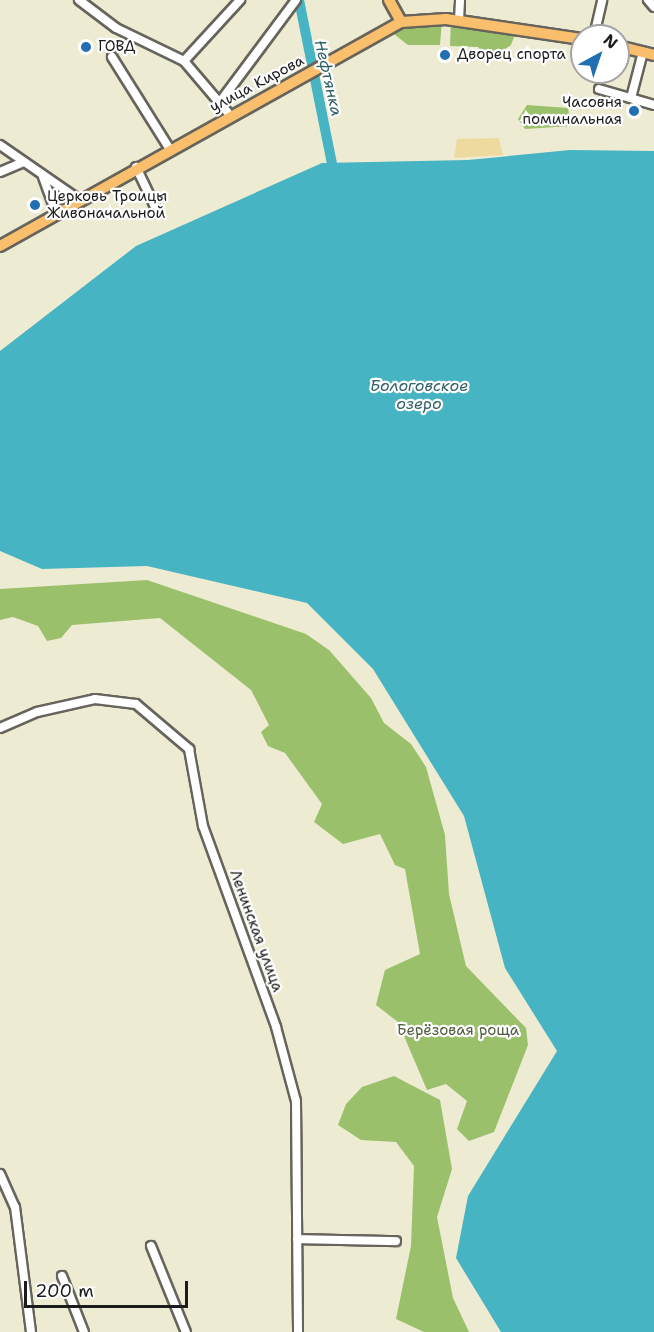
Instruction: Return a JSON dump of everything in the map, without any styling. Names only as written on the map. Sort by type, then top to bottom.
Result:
[{"type":"main road","points":[[389,0],[401,22]]},
{"type":"main road","name":"улица Кирова","points":[[0,246],[169,148],[401,22],[459,20],[570,37]]},
{"type":"main road","points":[[630,49],[648,53]]},
{"type":"street","points":[[79,0],[116,28],[184,61],[230,115]]},
{"type":"street","points":[[184,61],[240,0]]},
{"type":"street","points":[[459,0],[459,20]]},
{"type":"street","points":[[597,24],[602,0]]},
{"type":"street","points":[[648,0],[654,8]]},
{"type":"street","points":[[220,102],[294,2]]},
{"type":"street","points":[[631,98],[648,53]]},
{"type":"street","points":[[112,57],[169,148]]},
{"type":"street","points":[[598,89],[654,105]]},
{"type":"street","points":[[0,145],[43,177],[78,199]]},
{"type":"street","points":[[0,172],[23,162]]},
{"type":"street","points":[[136,167],[159,213]]},
{"type":"street","points":[[43,177],[56,212]]},
{"type":"street","name":"Ленинская улица","points":[[0,728],[37,711],[103,700],[136,704],[189,749],[203,826],[276,1027],[296,1101],[298,1332]]},
{"type":"street","points":[[0,1174],[15,1207],[31,1332]]},
{"type":"street","points":[[297,1239],[396,1241]]},
{"type":"street","points":[[151,1246],[186,1332]]},
{"type":"street","points":[[62,1276],[84,1332]]},
{"type":"green space","points":[[442,19],[440,45],[408,45],[390,31]]},
{"type":"green space","points":[[451,19],[517,29],[511,45],[490,59],[478,47],[450,46]]},
{"type":"green space","points":[[527,105],[568,108],[571,126],[525,129],[518,119]]},
{"type":"green space","name":"Берёзовая роща","points":[[147,580],[306,634],[329,650],[371,698],[384,723],[411,744],[426,767],[445,835],[449,894],[466,966],[526,1028],[528,1045],[494,1132],[469,1141],[457,1129],[467,1101],[446,1084],[427,1090],[398,1022],[376,1005],[385,970],[420,954],[405,869],[395,865],[380,834],[343,844],[314,822],[322,804],[285,753],[268,746],[261,732],[269,725],[251,690],[160,618],[72,625],[61,638],[47,641],[38,626],[13,617],[0,620],[0,589]]},
{"type":"green space","name":"Берёзовая роща","points":[[394,1076],[440,1100],[452,1169],[437,1217],[453,1298],[469,1332],[424,1332],[396,1319],[411,1246],[414,1166],[396,1142],[361,1140],[338,1125],[346,1104],[362,1087]]},
{"type":"sand","points":[[499,138],[503,155],[454,158],[457,139]]},
{"type":"water","name":"Бологовское озеро","points":[[570,150],[654,151],[654,1332],[501,1332],[456,1258],[468,1196],[557,1051],[505,968],[464,816],[373,669],[307,603],[147,566],[42,569],[0,551],[0,351],[136,246],[322,163],[468,160]]},
{"type":"waterway","name":"Нефтянка","points":[[299,0],[332,163]]},
{"type":"place","name":"ГОВД","points":[[86,47]]},
{"type":"place","name":"Дворец спорта","points":[[445,55]]},
{"type":"place","name":"Часовня поминальная","points":[[634,111]]},
{"type":"place","name":"Церковь Троицы Живоначальной","points":[[35,205]]}]
